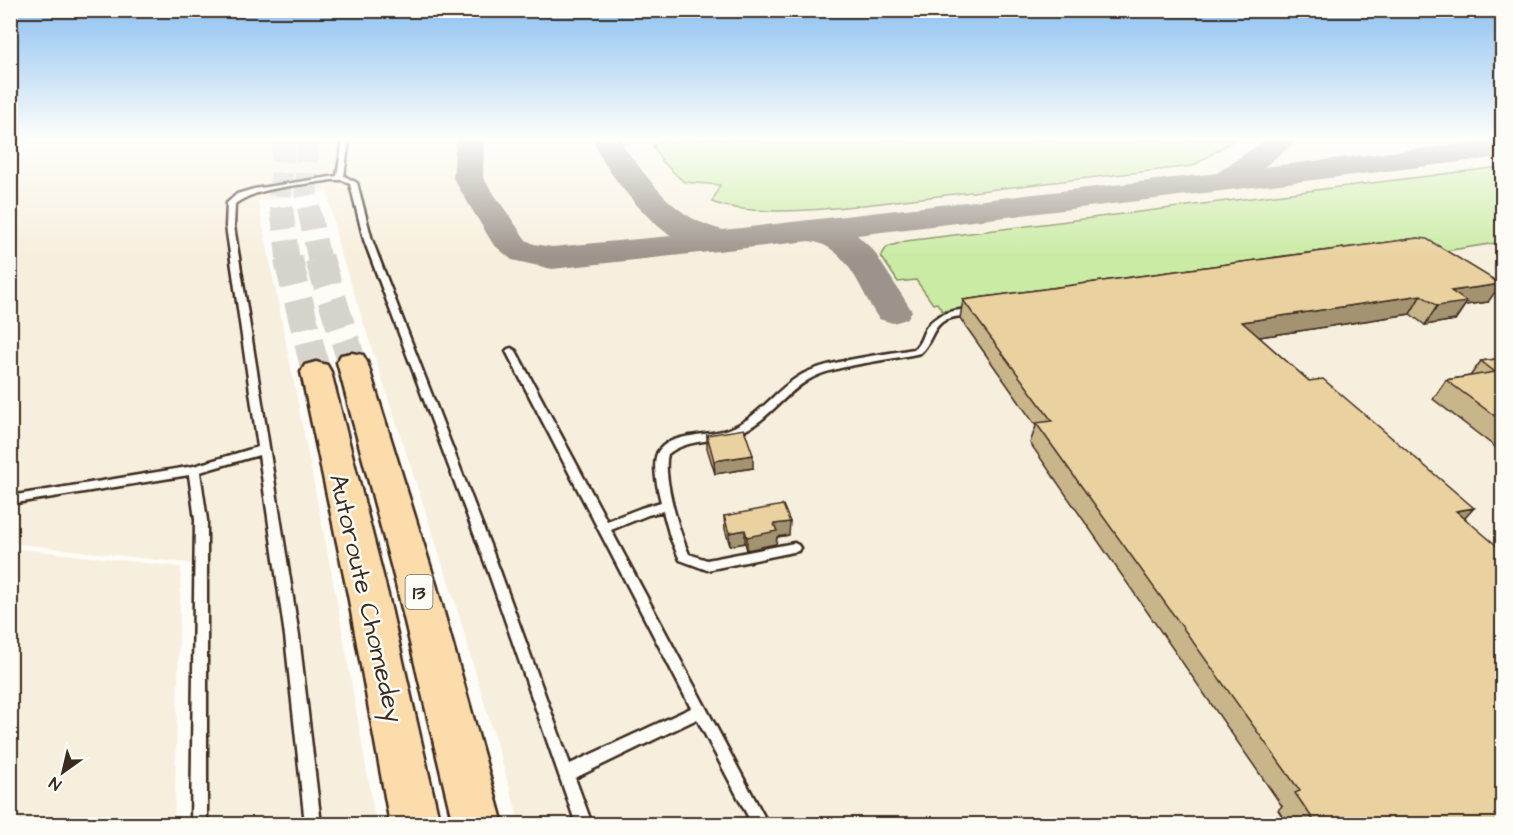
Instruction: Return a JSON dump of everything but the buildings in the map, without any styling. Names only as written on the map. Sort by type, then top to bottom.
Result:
[{"type":"highway","name":"Autoroute Chomedey","points":[[415,825],[368,595],[334,367],[416,584],[478,825]]},
{"type":"lane","points":[[313,825],[292,636],[230,207],[235,199],[255,191],[340,178],[353,183],[368,240],[494,571],[584,825]]},
{"type":"lane","points":[[794,548],[707,565],[692,562],[684,557],[677,545],[668,505],[660,462],[663,452],[669,448],[733,432],[759,416],[809,375],[916,351],[925,342],[930,329],[941,318],[986,309]]},
{"type":"lane","points":[[511,351],[760,825]]},
{"type":"lane","points":[[10,500],[194,470],[265,449]]},
{"type":"lane","points":[[194,470],[201,551],[199,825]]},
{"type":"lane","points":[[603,528],[645,511],[668,505]]},
{"type":"lane","points":[[566,774],[699,711]]},
{"type":"shaded area","points":[[11,178],[1502,178],[1502,824],[520,824],[454,599],[339,248],[327,190],[258,201],[337,601],[376,824],[191,824],[194,564],[11,543]]},
{"type":"shaded area","points":[[11,548],[181,567],[174,824],[11,824]]},
{"type":"green space","points":[[680,178],[1090,178],[789,211],[734,208],[712,202],[720,185],[684,182]]},
{"type":"green space","points":[[1412,178],[1502,178],[1502,242],[1445,251],[1377,250],[942,311],[937,303],[933,304],[916,280],[898,282],[881,256],[887,247],[906,241]]},
{"type":"taxiway","points":[[468,178],[505,237],[514,247],[524,253],[552,258],[749,238],[1251,178]]},
{"type":"taxiway","points":[[632,178],[668,219],[698,235],[717,239]]},
{"type":"taxiway","points":[[809,231],[839,238],[851,247],[869,270],[893,311]]},
{"type":"tunnel","points":[[281,178],[280,197],[288,259]]},
{"type":"tunnel","points":[[307,178],[306,195],[319,259]]},
{"type":"tunnel","points":[[288,258],[316,372]]},
{"type":"tunnel","points":[[319,258],[352,362]]}]
